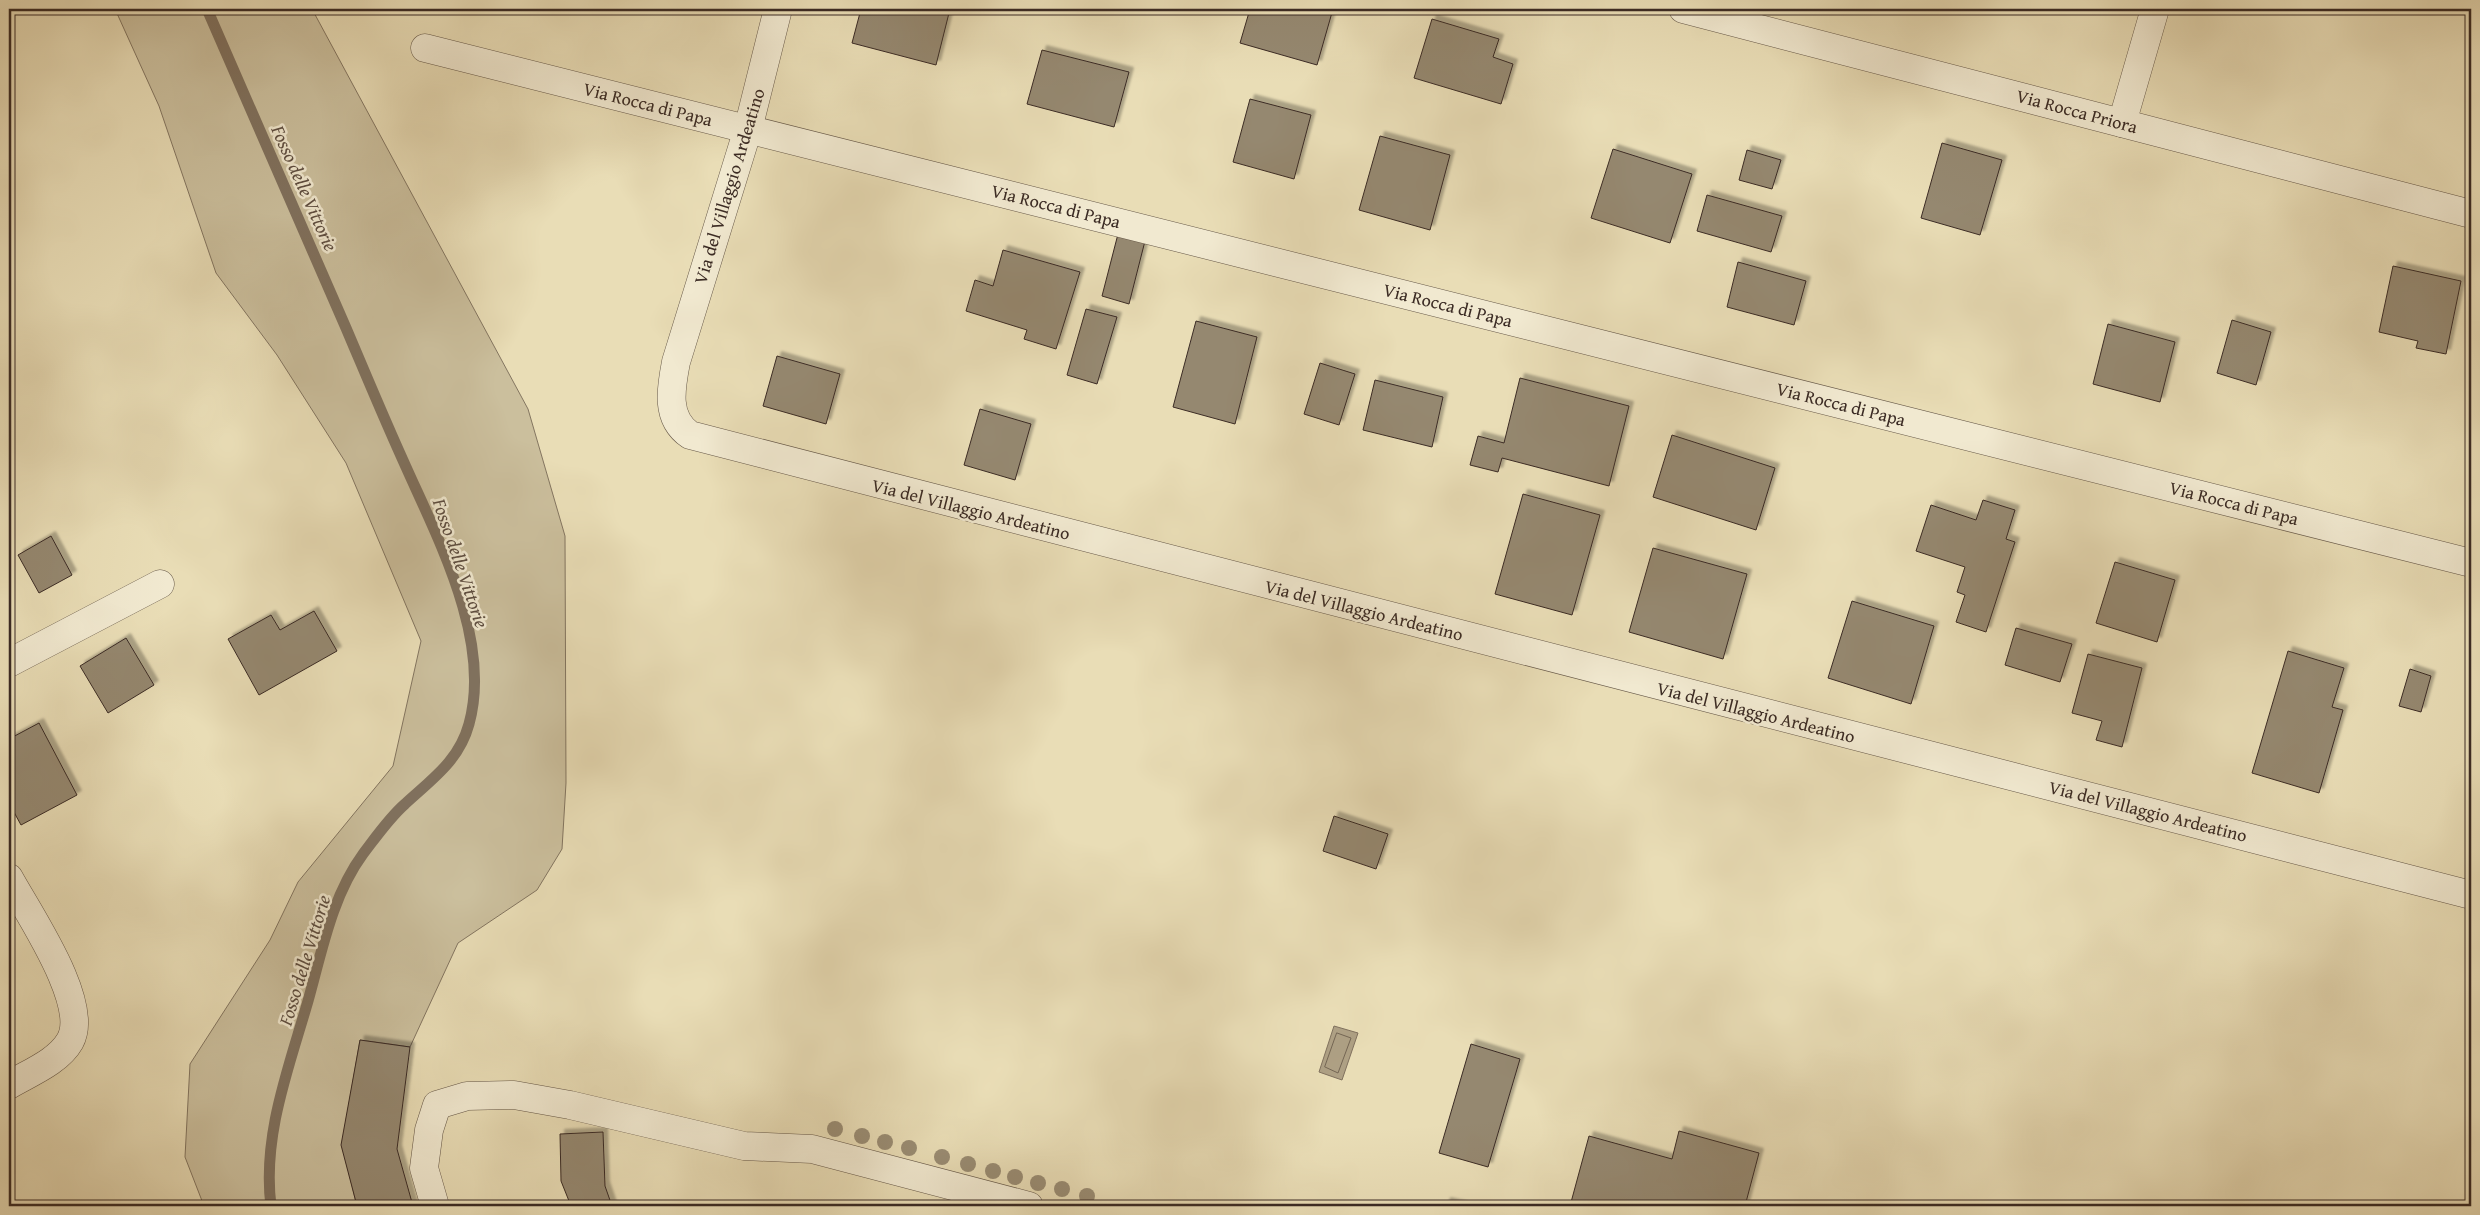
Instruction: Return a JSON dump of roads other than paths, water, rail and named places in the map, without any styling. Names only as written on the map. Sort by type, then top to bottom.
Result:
[{"type":"street","name":"Via del Villaggio Ardeatino","points":[[778,9],[748,129],[676,362],[672,400],[673,412],[679,426],[690,435],[2471,895]]},
{"type":"street","name":"Via Rocca Priora","points":[[1683,9],[2471,214]]},
{"type":"street","points":[[2122,123],[2155,9]]},
{"type":"street","name":"Via Rocca di Papa","points":[[425,48],[2471,563]]},
{"type":"street","points":[[9,662],[160,584]]},
{"type":"street","points":[[9,878],[67,984],[76,1015],[71,1040],[64,1050],[9,1085]]},
{"type":"street","points":[[434,1206],[424,1168],[429,1130],[437,1106],[467,1096],[514,1095],[570,1105],[744,1146],[812,1148],[1028,1206]]},
{"type":"water","points":[[1334,1026],[1358,1033],[1342,1080],[1319,1072]]},
{"type":"waterway","name":"Fosso delle Vittorie","points":[[207,9],[433,527],[458,592],[468,626],[474,659],[474,692],[469,724],[459,749],[443,768],[399,809],[363,854],[343,888],[329,924],[279,1102],[270,1154],[271,1206]]}]
